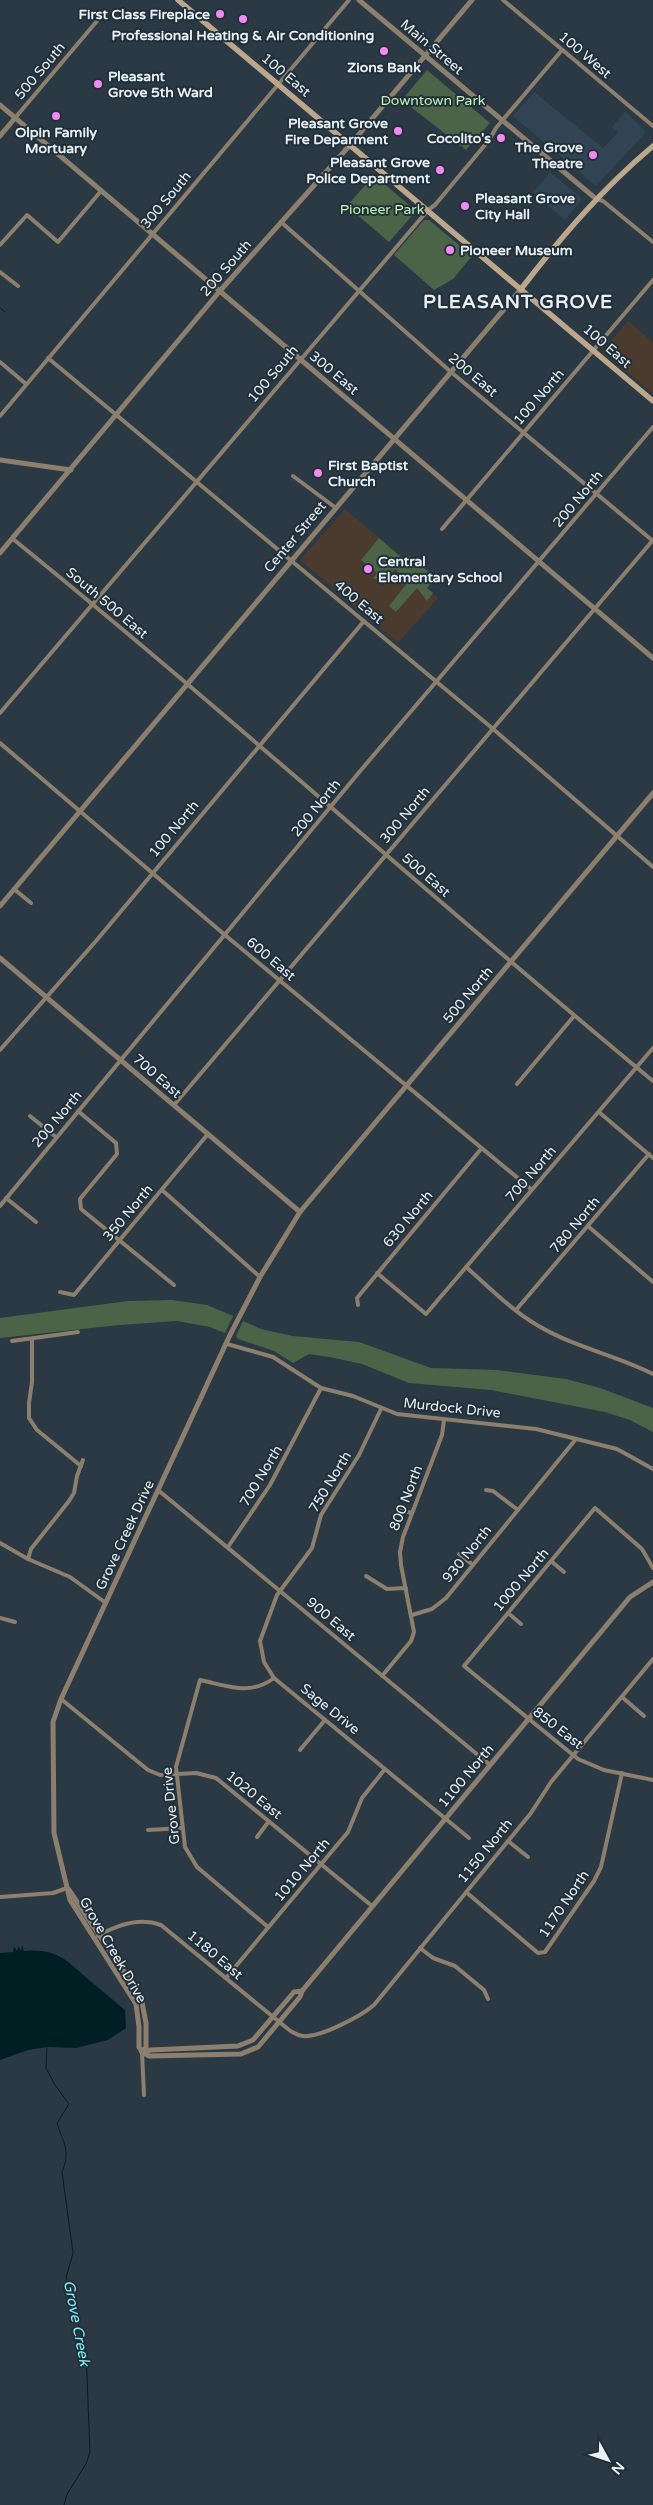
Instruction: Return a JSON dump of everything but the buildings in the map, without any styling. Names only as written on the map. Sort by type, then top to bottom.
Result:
[{"type":"main road","name":"100 East","points":[[178,0],[653,401]]},
{"type":"main road","name":"Center Street","points":[[521,289],[557,242],[595,198],[653,146]]},
{"type":"street","name":"300 South","points":[[0,416],[349,0]]},
{"type":"street","name":"200 South","points":[[0,554],[219,292],[350,145],[472,0]]},
{"type":"street","name":"100 West","points":[[503,0],[653,126]]},
{"type":"street","name":"Main Street","points":[[362,1],[502,121],[595,198],[604,200],[653,242]]},
{"type":"street","name":"500 South","points":[[0,136],[97,21]]},
{"type":"street","name":"100 South","points":[[0,713],[93,606],[358,291],[464,171],[502,121],[562,50]]},
{"type":"street","name":"300 East","points":[[0,105],[653,658]]},
{"type":"street","points":[[0,245],[27,215],[58,242],[101,191]]},
{"type":"street","name":"200 East","points":[[281,222],[451,372],[653,540]]},
{"type":"street","points":[[0,272],[18,286]]},
{"type":"street","name":"100 North","points":[[442,529],[653,280]]},
{"type":"street","name":"Center Street","points":[[0,906],[521,289]]},
{"type":"street","name":"400 East","points":[[48,358],[198,480],[492,728],[653,867]]},
{"type":"street","points":[[0,362],[26,384]]},
{"type":"street","name":"200 North","points":[[0,1206],[436,682],[653,427]]},
{"type":"street","points":[[0,460],[71,470]]},
{"type":"street","points":[[293,476],[336,508]]},
{"type":"street","name":"South 500 East","points":[[12,538],[186,684]]},
{"type":"street","name":"300 North","points":[[174,1105],[653,540]]},
{"type":"street","name":"100 North","points":[[0,1050],[364,621]]},
{"type":"street","name":"500 East","points":[[186,684],[653,1082]]},
{"type":"street","name":"600 East","points":[[0,743],[225,935],[531,1189]]},
{"type":"street","name":"500 North","points":[[300,1212],[653,793]]},
{"type":"street","points":[[14,889],[31,903]]},
{"type":"street","name":"700 East","points":[[0,958],[300,1212]]},
{"type":"street","points":[[517,1084],[574,1016]]},
{"type":"street","name":"700 North","points":[[377,1273],[426,1314],[531,1189],[600,1113],[653,1048]]},
{"type":"street","points":[[78,1111],[116,1143],[117,1154],[80,1199],[81,1209],[174,1285]]},
{"type":"street","points":[[600,1113],[653,1158]]},
{"type":"street","points":[[30,1116],[56,1137]]},
{"type":"street","name":"350 North","points":[[60,1292],[74,1295],[208,1134]]},
{"type":"street","name":"630 North","points":[[358,1305],[357,1298],[481,1149]]},
{"type":"street","name":"780 North","points":[[516,1310],[589,1227],[649,1154]]},
{"type":"street","points":[[162,1190],[260,1277]]},
{"type":"street","points":[[6,1198],[36,1222]]},
{"type":"street","name":"Grove Creek Drive","points":[[144,2095],[142,2052],[139,2047],[136,2004],[67,1888],[54,1833],[53,1722],[61,1699],[227,1344],[260,1277],[300,1212]]},
{"type":"street","points":[[589,1227],[653,1282]]},
{"type":"street","points":[[466,1267],[536,1325],[569,1341],[632,1364],[653,1374]]},
{"type":"street","points":[[12,1341],[78,1332]]},
{"type":"street","points":[[32,1339],[32,1382],[29,1418],[37,1430],[81,1466]]},
{"type":"street","name":"Murdock Drive","points":[[227,1344],[273,1357],[321,1388],[353,1396],[408,1417],[522,1427],[617,1449],[653,1469]]},
{"type":"street","name":"700 North","points":[[228,1547],[270,1485],[321,1388]]},
{"type":"street","name":"750 North","points":[[280,1590],[312,1548],[321,1515],[359,1454],[381,1408]]},
{"type":"street","name":"800 North","points":[[412,1615],[400,1552],[402,1537],[442,1435],[444,1420]]},
{"type":"street","name":"930 North","points":[[412,1615],[432,1609],[440,1603],[576,1439]]},
{"type":"street","points":[[28,1559],[31,1549],[74,1493],[83,1460]]},
{"type":"street","name":"900 East","points":[[158,1490],[490,1765]]},
{"type":"street","points":[[486,1490],[493,1490],[518,1510]]},
{"type":"street","points":[[397,1508],[411,1513]]},
{"type":"street","name":"1000 North","points":[[464,1666],[595,1508],[642,1549],[653,1568]]},
{"type":"street","points":[[0,1544],[28,1559],[70,1577],[106,1603]]},
{"type":"street","points":[[459,1554],[473,1565]]},
{"type":"street","points":[[551,1561],[564,1572]]},
{"type":"street","points":[[366,1576],[386,1589],[406,1588]]},
{"type":"street","name":"1100 North","points":[[142,2052],[149,2056],[241,2054],[258,2047],[372,1906],[630,1597],[653,1582]]},
{"type":"street","name":"Sage Drive","points":[[280,1590],[260,1641],[264,1662],[274,1678],[469,1838]]},
{"type":"street","points":[[508,1613],[521,1624]]},
{"type":"street","points":[[382,1676],[411,1641],[414,1632],[412,1615]]},
{"type":"street","points":[[0,1618],[15,1622]]},
{"type":"street","name":"1150 North","points":[[315,2036],[365,2013],[374,2005],[508,1841],[573,1754],[653,1659]]},
{"type":"street","name":"850 East","points":[[464,1666],[528,1719],[590,1765],[653,1780]]},
{"type":"street","name":"Grove Drive","points":[[268,1927],[191,1860],[185,1847],[177,1774],[178,1757],[200,1680],[248,1690],[263,1687],[274,1678]]},
{"type":"street","points":[[622,1697],[644,1716]]},
{"type":"street","name":"1020 East","points":[[61,1699],[148,1770],[160,1775],[196,1773],[216,1778],[372,1906]]},
{"type":"street","points":[[300,1750],[325,1720]]},
{"type":"street","name":"1010 North","points":[[226,1978],[348,1832],[362,1798],[385,1769]]},
{"type":"street","name":"1170 North","points":[[466,1892],[538,1953],[545,1952],[594,1881],[601,1867],[622,1773]]},
{"type":"street","points":[[257,1836],[269,1821]]},
{"type":"street","points":[[148,1830],[182,1828]]},
{"type":"street","points":[[508,1841],[528,1857]]},
{"type":"street","points":[[0,1897],[53,1893],[67,1888]]},
{"type":"street","name":"1180 East","points":[[96,1936],[123,1924],[151,1921],[161,1925],[294,2034],[315,2036]]},
{"type":"street","name":"Grove Creek Drive","points":[[96,1936],[141,1997],[146,2023],[146,2047],[142,2052]]},
{"type":"street","points":[[420,1948],[433,1958],[455,1966],[484,1990],[488,1999]]},
{"type":"street","name":"1100 North","points":[[142,2052],[238,2046],[253,2040],[294,1992],[302,1991]]},
{"type":"shaded area","points":[[534,92],[603,148],[619,132],[612,127],[625,111],[646,132],[596,186],[513,116]]},
{"type":"shaded area","points":[[550,172],[582,199],[565,220],[533,193]]},
{"type":"shaded area","points":[[628,321],[653,342],[653,394],[602,351]]},
{"type":"shaded area","name":"Central Elementary School","points":[[345,509],[403,558],[410,556],[436,578],[427,588],[438,598],[398,643],[300,560]]},
{"type":"shaded area","points":[[22,1945],[24,1951],[45,1951],[67,1961],[125,2010],[126,2028],[108,2040],[76,2048],[47,2047],[28,2050],[0,2060],[0,1953],[13,1952],[14,1946],[17,1951],[18,1946],[21,1951]]},
{"type":"green space","name":"Downtown Park","points":[[427,70],[490,123],[466,150],[402,100]]},
{"type":"green space","name":"Pioneer Park","points":[[374,175],[416,211],[389,242],[347,206]]},
{"type":"green space","name":"Pioneer Park","points":[[424,220],[429,220],[472,256],[453,279],[434,290],[394,255]]},
{"type":"green space","points":[[379,538],[403,559],[410,556],[436,578],[427,588],[433,593],[427,601],[417,588],[396,612],[389,606],[409,581],[395,569],[383,582],[373,578],[377,573],[361,560]]},
{"type":"green space","points":[[172,1300],[207,1305],[233,1316],[225,1333],[210,1327],[177,1321],[119,1325],[0,1338],[0,1318],[128,1301]]},
{"type":"green space","points":[[243,1321],[261,1329],[293,1336],[359,1342],[431,1368],[497,1370],[566,1379],[600,1388],[653,1408],[653,1432],[630,1420],[605,1412],[491,1390],[409,1383],[362,1364],[330,1357],[309,1354],[293,1363],[274,1351],[238,1339],[236,1336]]},
{"type":"waterway","points":[[0,308],[5,312]]},
{"type":"waterway","name":"Grove Creek","points":[[47,2046],[46,2068],[55,2085],[69,2104],[57,2123],[66,2152],[62,2172],[73,2253],[66,2278],[86,2352],[90,2452],[86,2464],[67,2494],[64,2505]]},
{"type":"place","name":"First Class Fireplace","points":[[220,14]]},
{"type":"place","name":"Professional Heating & Air Conditioning","points":[[243,19]]},
{"type":"place","name":"Zions Bank","points":[[384,51]]},
{"type":"place","name":"Pleasant Grove 5th Ward","points":[[98,84]]},
{"type":"place","name":"Olpin Family Mortuary","points":[[56,116]]},
{"type":"place","name":"Pleasant Grove Fire Deparment","points":[[398,131]]},
{"type":"place","name":"Cocolito's","points":[[501,138]]},
{"type":"place","name":"The Grove Theatre","points":[[593,155]]},
{"type":"place","name":"Pleasant Grove Police Department","points":[[440,170]]},
{"type":"place","name":"Pleasant Grove City Hall","points":[[465,206]]},
{"type":"place","name":"Pioneer Museum","points":[[450,250]]},
{"type":"place","name":"First Baptist Church","points":[[318,473]]},
{"type":"place","name":"Central Elementary School","points":[[368,569]]},
{"type":"district","name":"PLEASANT GROVE","points":[[518,302]]}]
